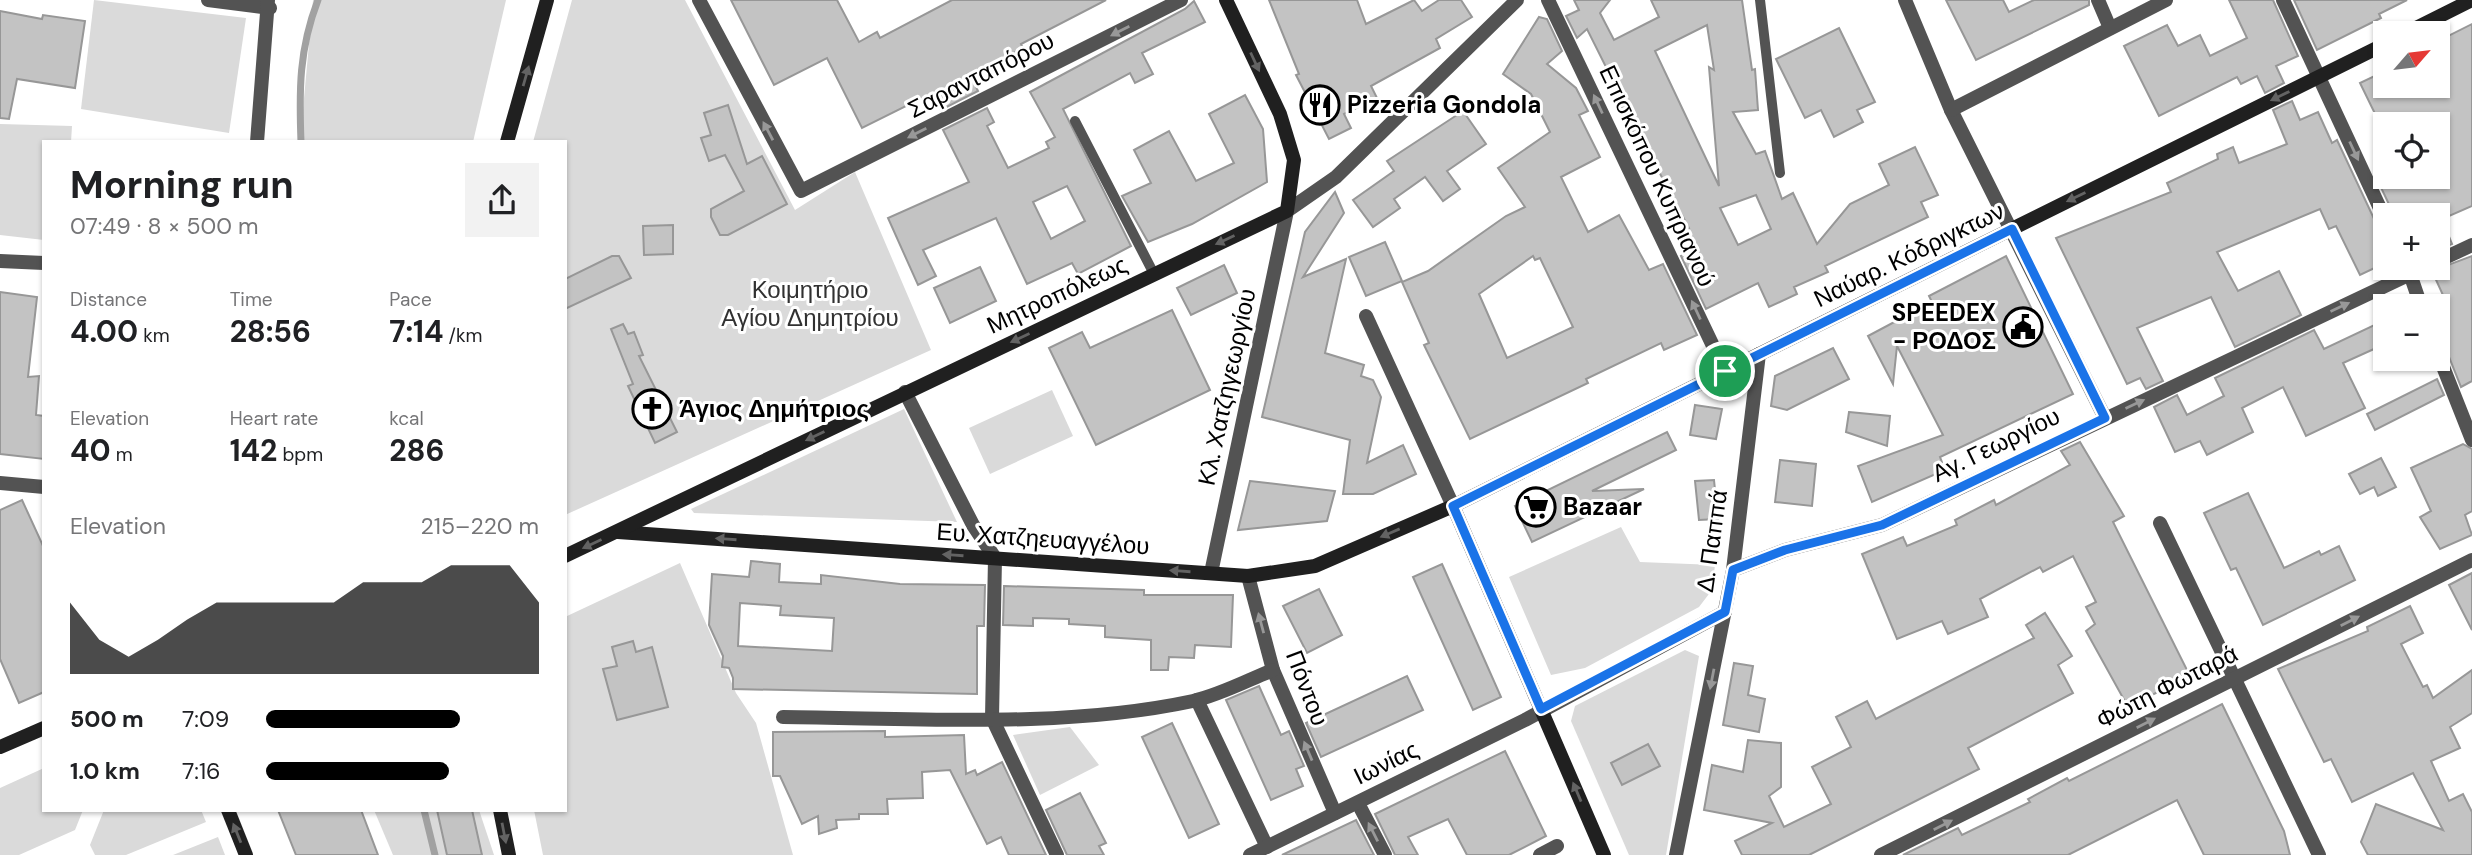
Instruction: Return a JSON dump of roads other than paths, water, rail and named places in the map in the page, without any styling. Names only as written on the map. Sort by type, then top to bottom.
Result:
[{"type":"street","points":[[208,0],[269,4],[257,140]]},
{"type":"street","points":[[508,140],[547,0]]},
{"type":"street","name":"Σαρανταπόρου","points":[[699,0],[800,191],[1181,0]]},
{"type":"street","points":[[1226,0],[1280,114],[1294,160],[1287,211]]},
{"type":"street","name":"Μητροπόλεως","points":[[567,555],[1287,211],[1336,177],[1517,0]]},
{"type":"street","name":"Επισκόπου Κυπριανού","points":[[1548,0],[1725,371]]},
{"type":"street","points":[[1905,0],[1951,110],[2105,418]]},
{"type":"street","points":[[2098,0],[2110,28]]},
{"type":"street","points":[[1951,110],[2166,0]]},
{"type":"street","points":[[2283,0],[2378,203]]},
{"type":"street","points":[[2431,21],[2471,2]]},
{"type":"street","name":"Ναύαρ. Κόδριγκτων","points":[[1453,506],[2373,50]]},
{"type":"street","name":"Κλ. Χατζηγεωργίου","points":[[1212,573],[1287,211]]},
{"type":"street","points":[[2450,255],[2472,245]]},
{"type":"street","points":[[0,261],[42,263]]},
{"type":"street","name":"Αγ. Γεωργίου","points":[[1733,570],[1785,550],[1882,525],[2393,280]]},
{"type":"street","points":[[1366,316],[1453,506],[1604,855]]},
{"type":"street","name":"Δ. Παππά","points":[[1676,855],[1733,570],[1759,354]]},
{"type":"street","points":[[2445,371],[2472,440]]},
{"type":"street","points":[[905,392],[973,525],[995,558],[992,718],[1057,855]]},
{"type":"street","points":[[0,483],[42,487]]},
{"type":"street","name":"Ευ. Χατζηευαγγέλου","points":[[618,532],[1248,576],[1315,566],[1453,506]]},
{"type":"street","points":[[2160,523],[2319,855]]},
{"type":"street","name":"Φώτη Φωταρά","points":[[1881,855],[2472,560]]},
{"type":"street","name":"Πόντου","points":[[1248,576],[1273,670],[1335,813]]},
{"type":"street","name":"Ιωνίας","points":[[1250,855],[1541,709],[1725,612]]},
{"type":"street","points":[[783,717],[992,718],[1124,713],[1197,700],[1273,670]]},
{"type":"street","points":[[1197,700],[1267,847]]},
{"type":"street","points":[[0,747],[42,729]]},
{"type":"street","points":[[1361,809],[1385,855]]},
{"type":"street","points":[[229,812],[246,855]]},
{"type":"street","points":[[500,812],[509,855]]},
{"type":"street","points":[[1540,855],[1557,846]]},
{"type":"lane","points":[[1760,0],[1780,173]]},
{"type":"lane","points":[[1075,121],[1154,274]]},
{"type":"waterway","points":[[301,140],[300,105],[304,53],[318,0]]},
{"type":"waterway","points":[[424,812],[435,855]]},
{"type":"place","name":"Pizzeria Gondola","points":[[1320,105]]},
{"type":"place","name":"SPEEDEX - ΡΟΔΟΣ","points":[[2023,327]]},
{"type":"place","name":"Άγιος Δημήτριος","points":[[652,409]]},
{"type":"place","name":"Bazaar","points":[[1536,507]]},
{"type":"park label","name":"Κοιμητήριο Αγίου Δημητρίου","points":[[810,304]]}]
